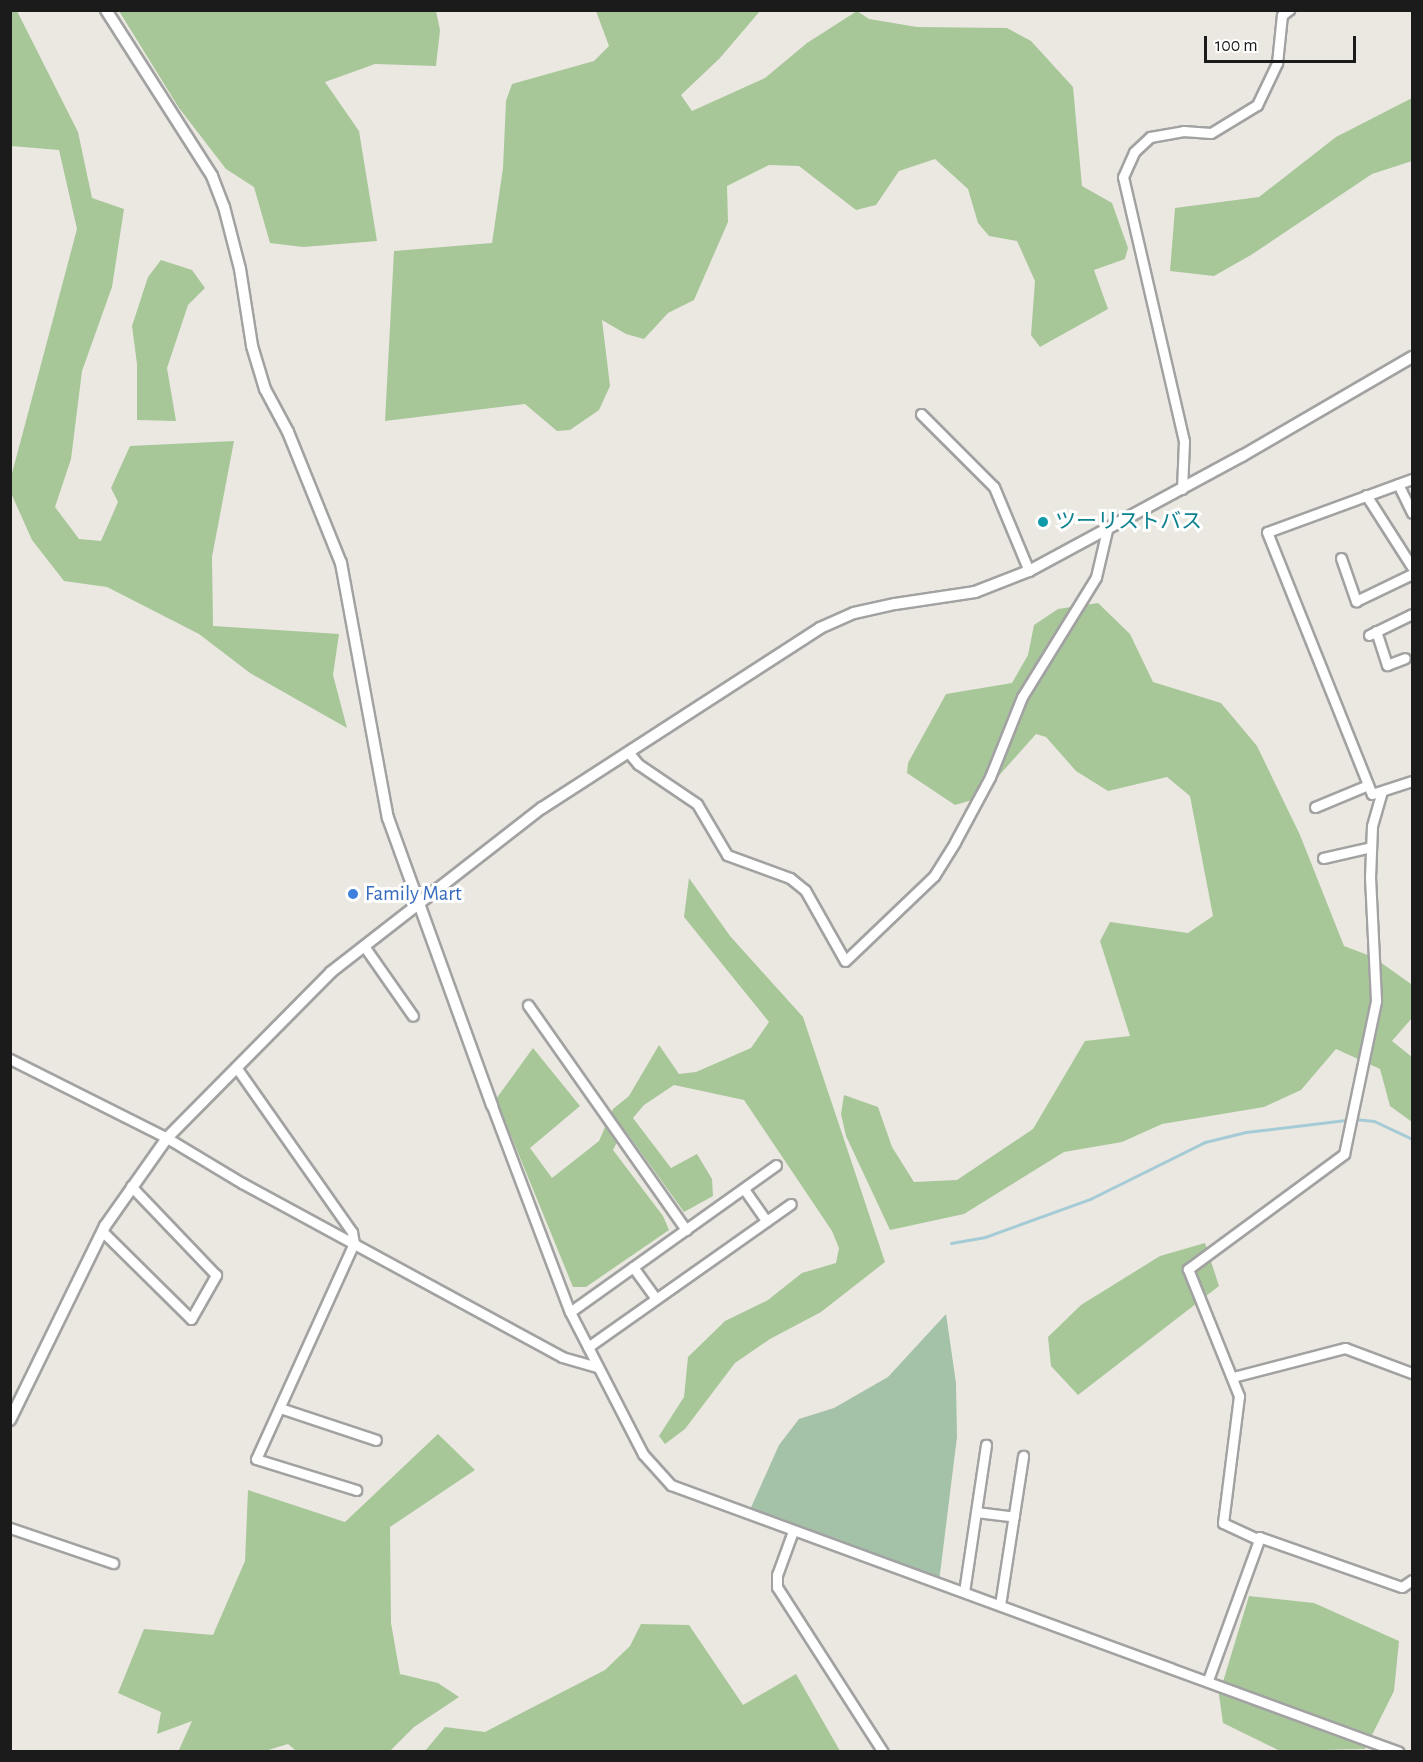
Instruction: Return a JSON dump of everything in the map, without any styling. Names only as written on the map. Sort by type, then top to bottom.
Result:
[{"type":"street","points":[[105,10],[212,177],[224,207],[240,268],[252,346],[265,389],[288,432],[341,563],[388,818],[492,1106],[570,1312],[642,1454],[660,1476],[689,1494],[1208,1680],[1399,1752]]},
{"type":"street","points":[[1182,489],[1184,441],[1123,177],[1134,152],[1150,136],[1183,131],[1211,133],[1257,105],[1277,63],[1282,15],[1289,10]]},
{"type":"street","points":[[10,1420],[102,1231],[131,1186],[167,1138],[303,997],[364,946],[542,808],[820,628],[854,613],[895,604],[975,592],[1029,571],[1182,489],[1413,357]]},
{"type":"street","points":[[921,414],[994,487],[1029,571]]},
{"type":"street","points":[[1413,479],[1268,531],[1372,794],[1413,781]]},
{"type":"street","points":[[1398,484],[1413,513]]},
{"type":"street","points":[[1366,495],[1413,567]]},
{"type":"street","points":[[628,752],[638,764],[697,804],[727,855],[790,878],[805,890],[845,961],[934,876],[955,842],[990,777],[1022,697],[1096,577],[1107,530]]},
{"type":"street","points":[[1341,558],[1356,601],[1413,574]]},
{"type":"street","points":[[1405,658],[1387,665],[1372,633],[1413,614]]},
{"type":"street","points":[[1315,807],[1368,785]]},
{"type":"street","points":[[1259,1540],[1223,1523],[1239,1396],[1188,1269],[1344,1154],[1376,1001],[1370,930],[1371,847],[1382,791]]},
{"type":"street","points":[[1323,858],[1371,847]]},
{"type":"street","points":[[364,946],[413,1016]]},
{"type":"street","points":[[528,1005],[686,1230]]},
{"type":"street","points":[[10,1059],[167,1138],[562,1358],[597,1367]]},
{"type":"street","points":[[236,1067],[352,1232],[354,1243],[256,1459],[356,1490]]},
{"type":"street","points":[[570,1312],[776,1166]]},
{"type":"street","points":[[102,1231],[191,1320],[216,1275],[131,1186]]},
{"type":"street","points":[[744,1190],[766,1221]]},
{"type":"street","points":[[588,1347],[791,1204]]},
{"type":"street","points":[[633,1267],[656,1299]]},
{"type":"street","points":[[1233,1377],[1345,1348],[1413,1372]]},
{"type":"street","points":[[280,1408],[376,1440]]},
{"type":"street","points":[[964,1592],[986,1445]]},
{"type":"street","points":[[1000,1605],[1023,1456]]},
{"type":"street","points":[[976,1512],[1014,1517]]},
{"type":"street","points":[[10,1527],[113,1563]]},
{"type":"street","points":[[793,1531],[777,1575],[777,1587],[883,1752]]},
{"type":"street","points":[[1208,1680],[1259,1537],[1402,1587],[1413,1580]]},
{"type":"green space","points":[[10,11],[17,11],[78,132],[92,198],[124,209],[112,287],[82,371],[71,459],[55,507],[79,539],[101,541],[118,502],[111,488],[130,446],[234,441],[212,557],[213,626],[339,634],[333,675],[347,728],[250,673],[199,634],[107,587],[64,581],[32,540],[11,493],[11,477],[77,229],[59,150],[11,146]]},
{"type":"green space","points":[[119,11],[436,11],[440,30],[436,66],[375,64],[325,82],[359,131],[377,241],[303,247],[270,243],[254,187],[226,169],[179,108]]},
{"type":"green space","points":[[596,11],[760,11],[720,58],[681,95],[692,111],[765,78],[807,43],[857,11],[869,19],[917,27],[1007,28],[1031,41],[1073,87],[1082,186],[1112,203],[1128,248],[1125,259],[1094,270],[1108,309],[1040,347],[1031,335],[1035,281],[1017,241],[989,236],[978,223],[968,189],[935,159],[899,171],[876,205],[856,210],[799,166],[769,165],[727,186],[728,222],[694,300],[668,313],[644,339],[626,334],[602,320],[610,386],[599,410],[570,430],[557,431],[525,404],[385,421],[394,251],[492,243],[503,168],[506,101],[512,84],[594,61],[609,46]]},
{"type":"green space","points":[[1412,98],[1412,161],[1372,174],[1251,255],[1214,276],[1170,271],[1175,208],[1259,197],[1336,137]]},
{"type":"green space","points":[[161,260],[192,270],[205,288],[188,305],[167,368],[176,421],[137,420],[137,364],[132,326],[148,277]]},
{"type":"green space","points":[[1098,603],[1130,634],[1153,682],[1221,703],[1257,746],[1300,835],[1344,946],[1373,957],[1411,984],[1412,1018],[1392,1041],[1412,1057],[1412,1122],[1390,1106],[1380,1069],[1336,1049],[1301,1090],[1264,1107],[1162,1124],[1122,1142],[1064,1152],[964,1214],[890,1230],[846,1136],[841,1114],[844,1095],[878,1107],[892,1147],[914,1182],[957,1180],[1033,1129],[1085,1041],[1130,1036],[1100,941],[1110,922],[1188,933],[1213,916],[1190,796],[1167,777],[1108,791],[1076,771],[1046,737],[1036,734],[979,798],[955,805],[907,773],[908,763],[946,694],[1012,683],[1028,655],[1034,625],[1058,609]]},
{"type":"green space","points":[[689,878],[730,936],[803,1017],[885,1262],[821,1312],[770,1339],[735,1363],[685,1429],[665,1444],[659,1436],[684,1397],[688,1357],[725,1321],[768,1300],[802,1273],[836,1263],[839,1248],[832,1231],[744,1100],[674,1085],[644,1105],[633,1118],[671,1168],[697,1154],[712,1179],[713,1196],[684,1212],[624,1129],[613,1150],[663,1216],[669,1230],[586,1287],[573,1287],[496,1099],[533,1048],[580,1106],[530,1148],[552,1178],[599,1141],[613,1109],[629,1096],[659,1045],[679,1074],[696,1072],[751,1048],[769,1022],[684,917]]},
{"type":"green space","points":[[1205,1243],[1219,1286],[1078,1395],[1051,1366],[1048,1337],[1081,1305],[1160,1256]]},
{"type":"green space","points":[[946,1314],[956,1383],[957,1437],[939,1582],[749,1512],[779,1445],[799,1419],[834,1408],[888,1377]]},
{"type":"green space","points":[[438,1434],[475,1470],[390,1527],[391,1623],[400,1674],[438,1683],[459,1697],[414,1727],[390,1751],[296,1751],[288,1744],[265,1751],[178,1752],[192,1721],[157,1734],[161,1712],[118,1693],[144,1629],[213,1635],[245,1561],[248,1490],[345,1522]]},
{"type":"green space","points":[[1249,1596],[1314,1603],[1399,1641],[1394,1691],[1365,1749],[1280,1751],[1223,1723],[1219,1695]]},
{"type":"green space","points":[[641,1624],[689,1625],[743,1705],[796,1674],[840,1751],[425,1751],[445,1727],[485,1732],[605,1670],[630,1646]]},
{"type":"waterway","points":[[951,1243],[985,1237],[1090,1199],[1205,1142],[1246,1132],[1354,1119],[1374,1121],[1412,1139]]},
{"type":"place","name":"ツーリストバス","points":[[1043,522]]},
{"type":"place","name":"Family Mart","points":[[353,894]]}]
